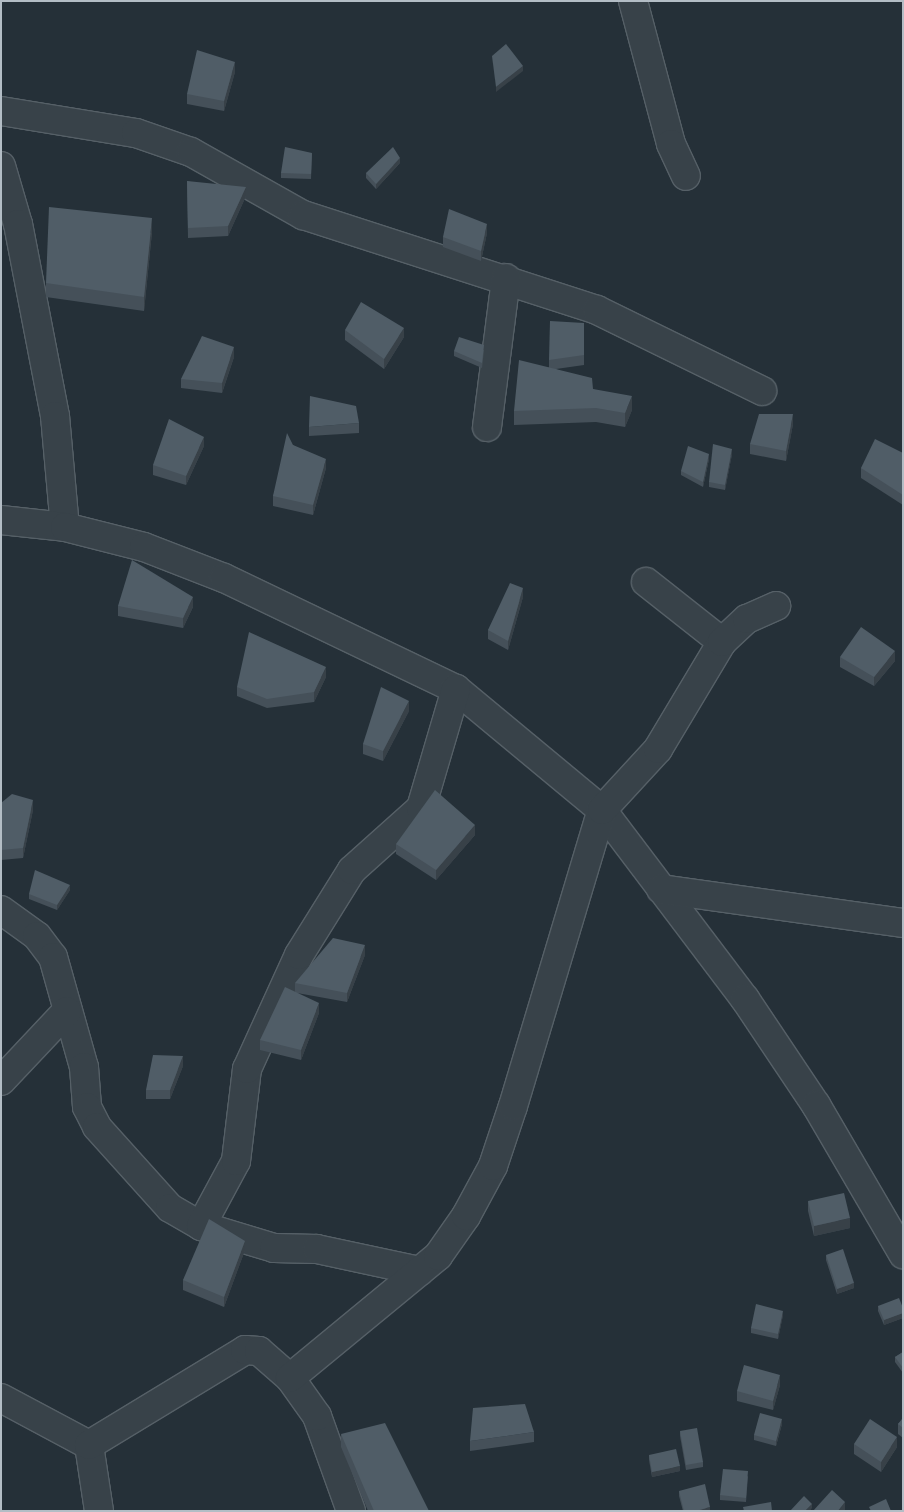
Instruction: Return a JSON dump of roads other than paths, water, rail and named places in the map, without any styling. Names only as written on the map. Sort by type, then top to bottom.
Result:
[{"type":"street","points":[[632,1],[671,144],[686,176]]},
{"type":"street","points":[[1,111],[136,133],[191,152],[303,214],[506,278],[597,310],[762,391]]},
{"type":"street","points":[[1,166],[18,224],[55,416],[65,526]]},
{"type":"street","points":[[487,426],[506,278]]},
{"type":"street","points":[[1,520],[65,526],[144,547],[224,578],[456,689],[602,810],[745,999],[816,1106],[903,1254]]},
{"type":"street","points":[[646,582],[722,642]]},
{"type":"street","points":[[290,1378],[438,1256],[466,1216],[492,1166],[602,810],[658,749],[722,642],[747,618],[776,606]]},
{"type":"street","points":[[200,1226],[236,1160],[247,1069],[299,955],[352,870],[421,808],[456,689]]},
{"type":"street","points":[[660,888],[903,923]]},
{"type":"street","points":[[1,910],[37,936],[54,957],[67,1011],[84,1067],[87,1106],[97,1127],[170,1208],[200,1226],[274,1248],[317,1249],[420,1271]]},
{"type":"street","points":[[1,1081],[67,1011]]},
{"type":"street","points":[[89,1445],[245,1350],[259,1351],[290,1378],[317,1416],[351,1511]]},
{"type":"street","points":[[1,1398],[89,1445]]},
{"type":"street","points":[[89,1445],[99,1511]]}]
